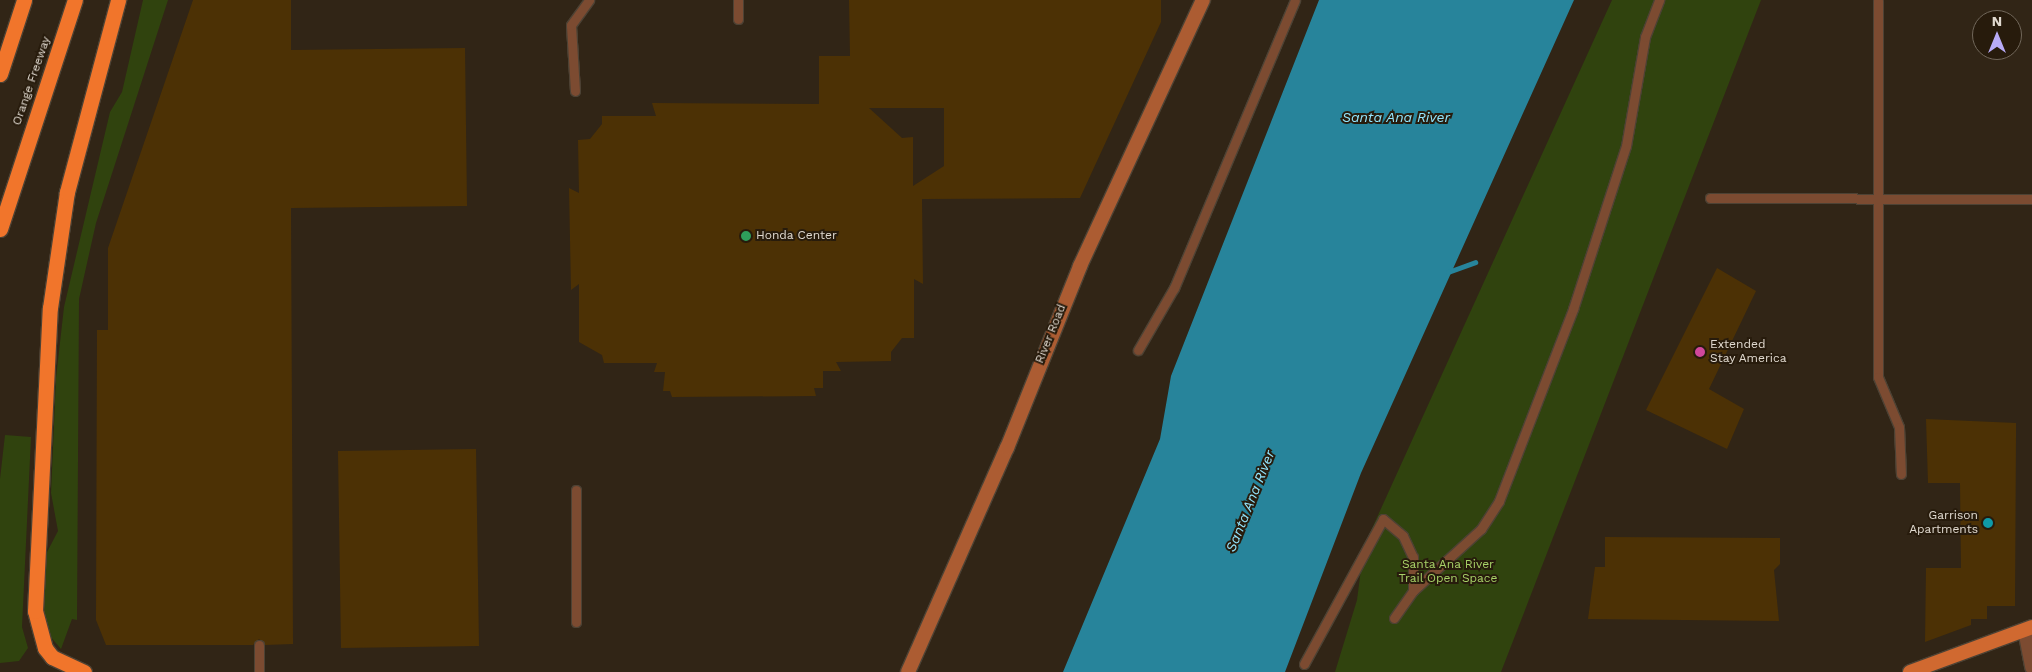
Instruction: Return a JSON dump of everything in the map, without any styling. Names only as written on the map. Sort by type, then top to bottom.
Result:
[{"type":"highway","points":[[0,74],[24,0]]},
{"type":"highway","name":"Orange Freeway","points":[[0,229],[75,0]]},
{"type":"highway","points":[[84,672],[52,657],[45,648],[36,612],[49,327],[67,192],[118,0]]},
{"type":"main road","name":"River Road","points":[[908,672],[1007,448],[1080,266],[1203,0]]},
{"type":"main road","points":[[1910,672],[2029,629]]},
{"type":"street","points":[[2029,629],[2032,667]]},
{"type":"lane","points":[[575,91],[571,25],[589,0]]},
{"type":"lane","points":[[738,0],[738,19]]},
{"type":"lane","points":[[1138,350],[1174,288],[1295,0]]},
{"type":"lane","points":[[1394,618],[1412,591],[1458,553],[1499,501],[1573,309],[1626,146],[1645,37],[1659,0]]},
{"type":"lane","points":[[1878,0],[1878,377],[1899,428],[1901,474]]},
{"type":"lane","points":[[1710,198],[2032,199]]},
{"type":"lane","points":[[576,490],[576,622]]},
{"type":"lane","points":[[1304,664],[1383,518],[1403,536],[1413,557],[1412,591]]},
{"type":"lane","points":[[259,645],[259,672]]},
{"type":"green space","points":[[143,0],[168,0],[96,223],[79,299],[77,620],[72,619],[61,649],[49,635],[43,604],[46,554],[58,531],[51,493],[56,378],[64,307],[110,112],[122,92]]},
{"type":"green space","name":"Santa Ana River Trail Open Space","points":[[1612,0],[1761,0],[1501,672],[1335,672],[1357,600],[1364,546]]},
{"type":"green space","points":[[5,435],[31,437],[22,627],[28,648],[19,661],[0,663],[0,479]]},
{"type":"water","name":"Santa Ana River","points":[[1319,0],[1574,0],[1361,473],[1285,672],[1063,672],[1160,439],[1171,376]]},
{"type":"building","points":[[193,0],[291,0],[291,50],[465,48],[467,206],[291,208],[293,644],[265,645],[259,639],[253,645],[106,645],[96,620],[97,330],[108,330],[108,248]]},
{"type":"building","name":"Honda Center","points":[[849,0],[1161,0],[1161,22],[1080,198],[922,199],[923,284],[914,279],[914,338],[902,338],[891,352],[891,361],[836,362],[841,371],[823,371],[823,388],[814,388],[816,396],[672,397],[670,391],[663,391],[665,372],[654,372],[657,363],[604,363],[602,355],[579,342],[579,284],[571,290],[569,188],[579,193],[578,140],[590,139],[602,124],[602,116],[656,116],[652,103],[819,104],[819,56],[850,56]],"holes":[[[869,108],[944,108],[944,166],[913,186],[913,137],[902,138]]]},
{"type":"building","name":"Extended Stay America","points":[[1717,268],[1756,291],[1709,389],[1744,409],[1727,449],[1646,410]]},
{"type":"building","name":"Garrison Apartments","points":[[1926,419],[2016,423],[2016,433],[2015,606],[1987,606],[1987,619],[1971,619],[1971,625],[1925,642],[1926,568],[1961,568],[1960,483],[1928,483]]},
{"type":"building","points":[[476,449],[479,646],[341,648],[338,451]]},
{"type":"building","points":[[1605,537],[1780,538],[1780,564],[1774,570],[1779,621],[1588,619],[1595,567],[1605,567]]},
{"type":"waterway","points":[[1448,272],[1475,262]]},
{"type":"place","name":"Honda Center","points":[[746,236]]},
{"type":"place","name":"Extended Stay America","points":[[1700,352]]},
{"type":"place","name":"Garrison Apartments","points":[[1988,523]]}]
